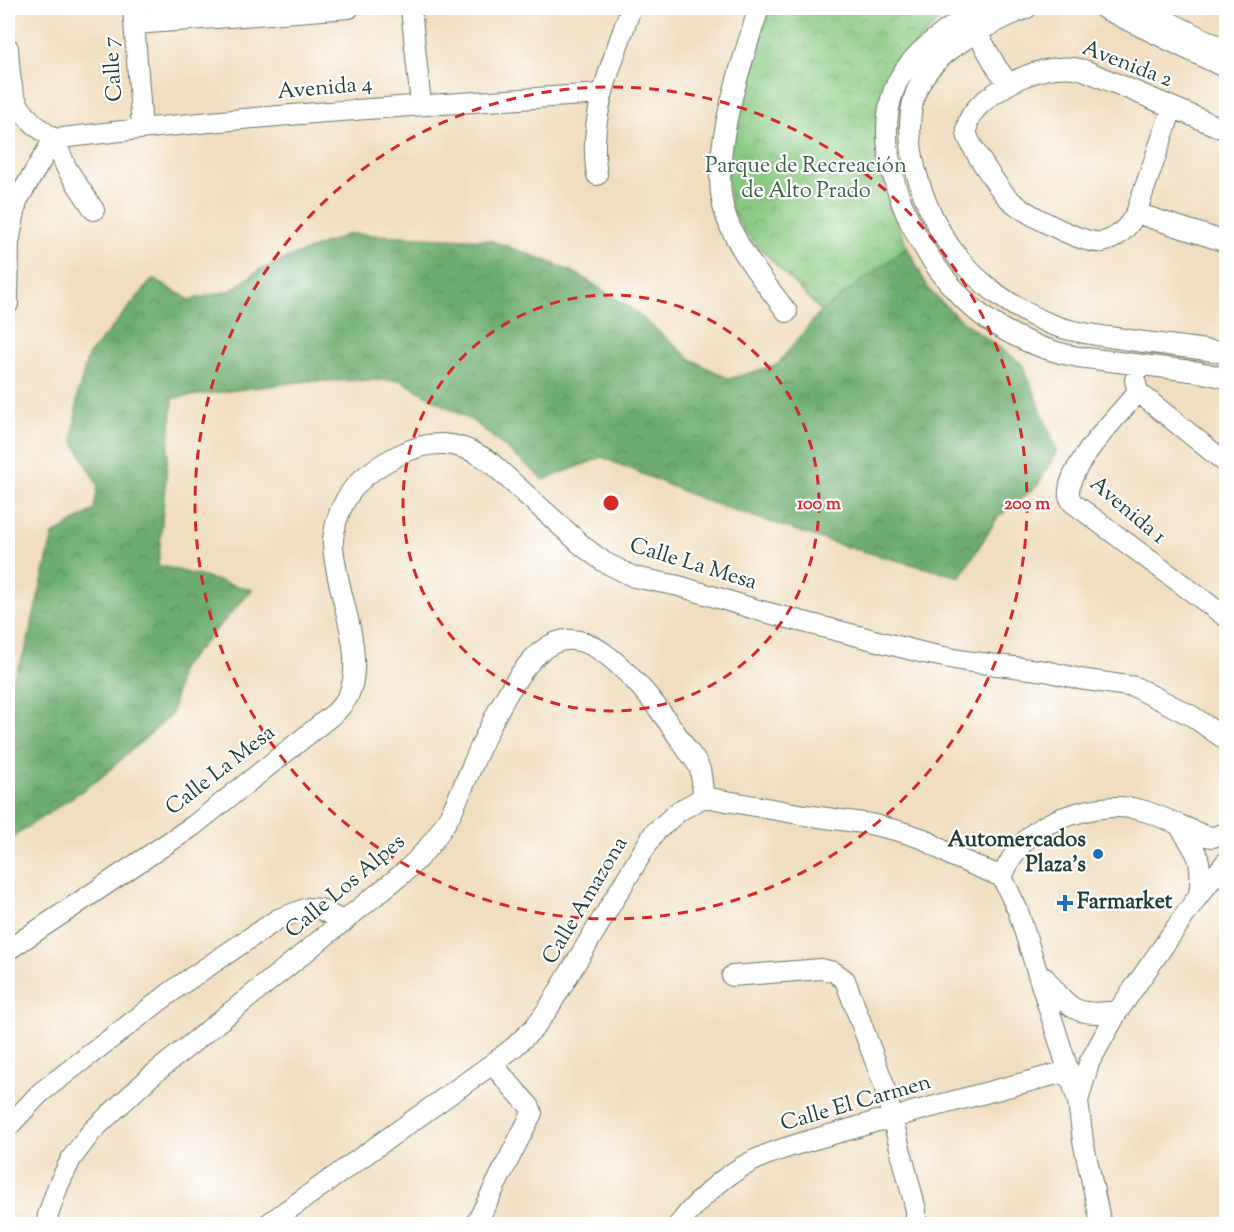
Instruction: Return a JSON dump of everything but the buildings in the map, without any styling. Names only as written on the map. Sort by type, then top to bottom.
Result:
[{"type":"street","points":[[134,16],[349,8]]},
{"type":"street","points":[[411,8],[422,105]]},
{"type":"street","points":[[597,175],[594,156],[601,94],[631,8]]},
{"type":"street","points":[[759,8],[735,83],[722,159],[720,190],[726,219],[765,283],[787,312]]},
{"type":"street","points":[[987,8],[962,42],[932,66],[924,76],[912,102],[909,129],[917,178],[941,231],[957,256],[980,280],[1026,311],[1047,322],[1064,328],[1140,342],[1227,353]]},
{"type":"street","points":[[1027,8],[973,25],[954,24],[919,54],[894,88],[888,120],[890,153],[900,199],[909,223],[945,278],[978,312],[996,326],[1015,336],[1060,354],[1227,378]]},
{"type":"street","points":[[1103,8],[1227,68]]},
{"type":"street","points":[[1141,8],[1227,50]]},
{"type":"street","name":"Calle 7","points":[[134,16],[142,128]]},
{"type":"street","points":[[973,25],[1008,84]]},
{"type":"street","points":[[8,48],[11,89],[17,105],[28,119],[54,139],[67,169],[94,210]]},
{"type":"street","name":"Avenida 2","points":[[1136,213],[1120,233],[1102,242],[1092,241],[1048,223],[1024,210],[1007,197],[971,146],[967,133],[969,121],[975,110],[986,99],[1008,84],[1048,69],[1073,67],[1227,130]]},
{"type":"street","name":"Avenida 4","points":[[54,139],[142,128],[422,105],[601,94]]},
{"type":"street","points":[[1172,108],[1136,213],[1227,242]]},
{"type":"street","points":[[8,304],[9,243],[17,201],[54,139]]},
{"type":"street","points":[[1140,342],[1132,363],[1138,392],[1227,463]]},
{"type":"street","name":"Avenida 1","points":[[1138,392],[1083,458],[1069,488],[1069,498],[1227,617]]},
{"type":"street","name":"Calle La Mesa","points":[[8,950],[193,826],[336,712],[348,696],[353,683],[354,664],[349,622],[337,575],[332,542],[340,511],[348,494],[378,466],[409,450],[432,443],[454,445],[475,452],[489,461],[584,547],[604,562],[634,577],[679,586],[761,611],[924,653],[1135,687],[1192,716],[1227,740]]},
{"type":"street","name":"Calle Los Alpes","points":[[47,1224],[58,1185],[71,1159],[92,1131],[150,1077],[344,922],[401,875],[429,848],[450,814],[498,710],[512,686],[532,660],[557,642],[571,639],[613,658],[645,691],[699,769],[704,797]]},
{"type":"street","points":[[704,797],[870,824],[899,831],[924,839],[952,856],[1002,877],[1018,911],[1078,1101],[1083,1141],[1101,1224]]},
{"type":"street","name":"Calle Amazona","points":[[268,1224],[492,1064],[534,1028],[548,1009],[654,833],[678,811],[704,797]]},
{"type":"street","points":[[1002,877],[1014,852],[1039,828],[1058,818],[1101,808],[1125,807],[1153,814],[1206,836],[1212,837],[1227,833]]},
{"type":"street","points":[[1180,827],[1197,853],[1202,871],[1199,895]]},
{"type":"street","points":[[1078,1101],[1089,1064],[1118,1011],[1199,895],[1227,862]]},
{"type":"street","points":[[8,1127],[39,1093],[179,986],[278,919],[308,908],[321,909],[344,922]]},
{"type":"street","points":[[732,976],[821,969],[834,972],[845,980],[883,1082],[916,1210],[916,1224]]},
{"type":"street","points":[[1037,969],[1060,998],[1078,1011],[1090,1014],[1118,1011]]},
{"type":"street","points":[[476,1224],[532,1113],[530,1107],[492,1064]]},
{"type":"street","name":"Calle El Carmen","points":[[679,1224],[709,1190],[765,1155],[877,1121],[893,1119],[1068,1071]]},
{"type":"green space","name":"Parque de Recreación de Alto Prado","points":[[769,8],[943,8],[944,13],[901,63],[879,139],[887,200],[907,247],[821,311],[743,230],[731,207],[727,176],[736,113]]},
{"type":"green space","points":[[349,234],[489,240],[542,259],[579,275],[633,310],[692,360],[729,379],[777,365],[821,311],[907,247],[929,290],[957,317],[1023,365],[1057,451],[1038,485],[998,517],[960,577],[847,547],[709,502],[602,457],[544,480],[476,423],[400,380],[307,381],[173,398],[158,565],[252,590],[180,669],[172,714],[98,780],[8,840],[8,689],[26,649],[53,535],[94,510],[98,485],[73,440],[78,393],[88,356],[153,279],[190,300],[230,291],[261,269]]},
{"type":"place","name":"Automercados Plaza's","points":[[1098,854]]},
{"type":"place","name":"Farmarket","points":[[1065,903]]}]
